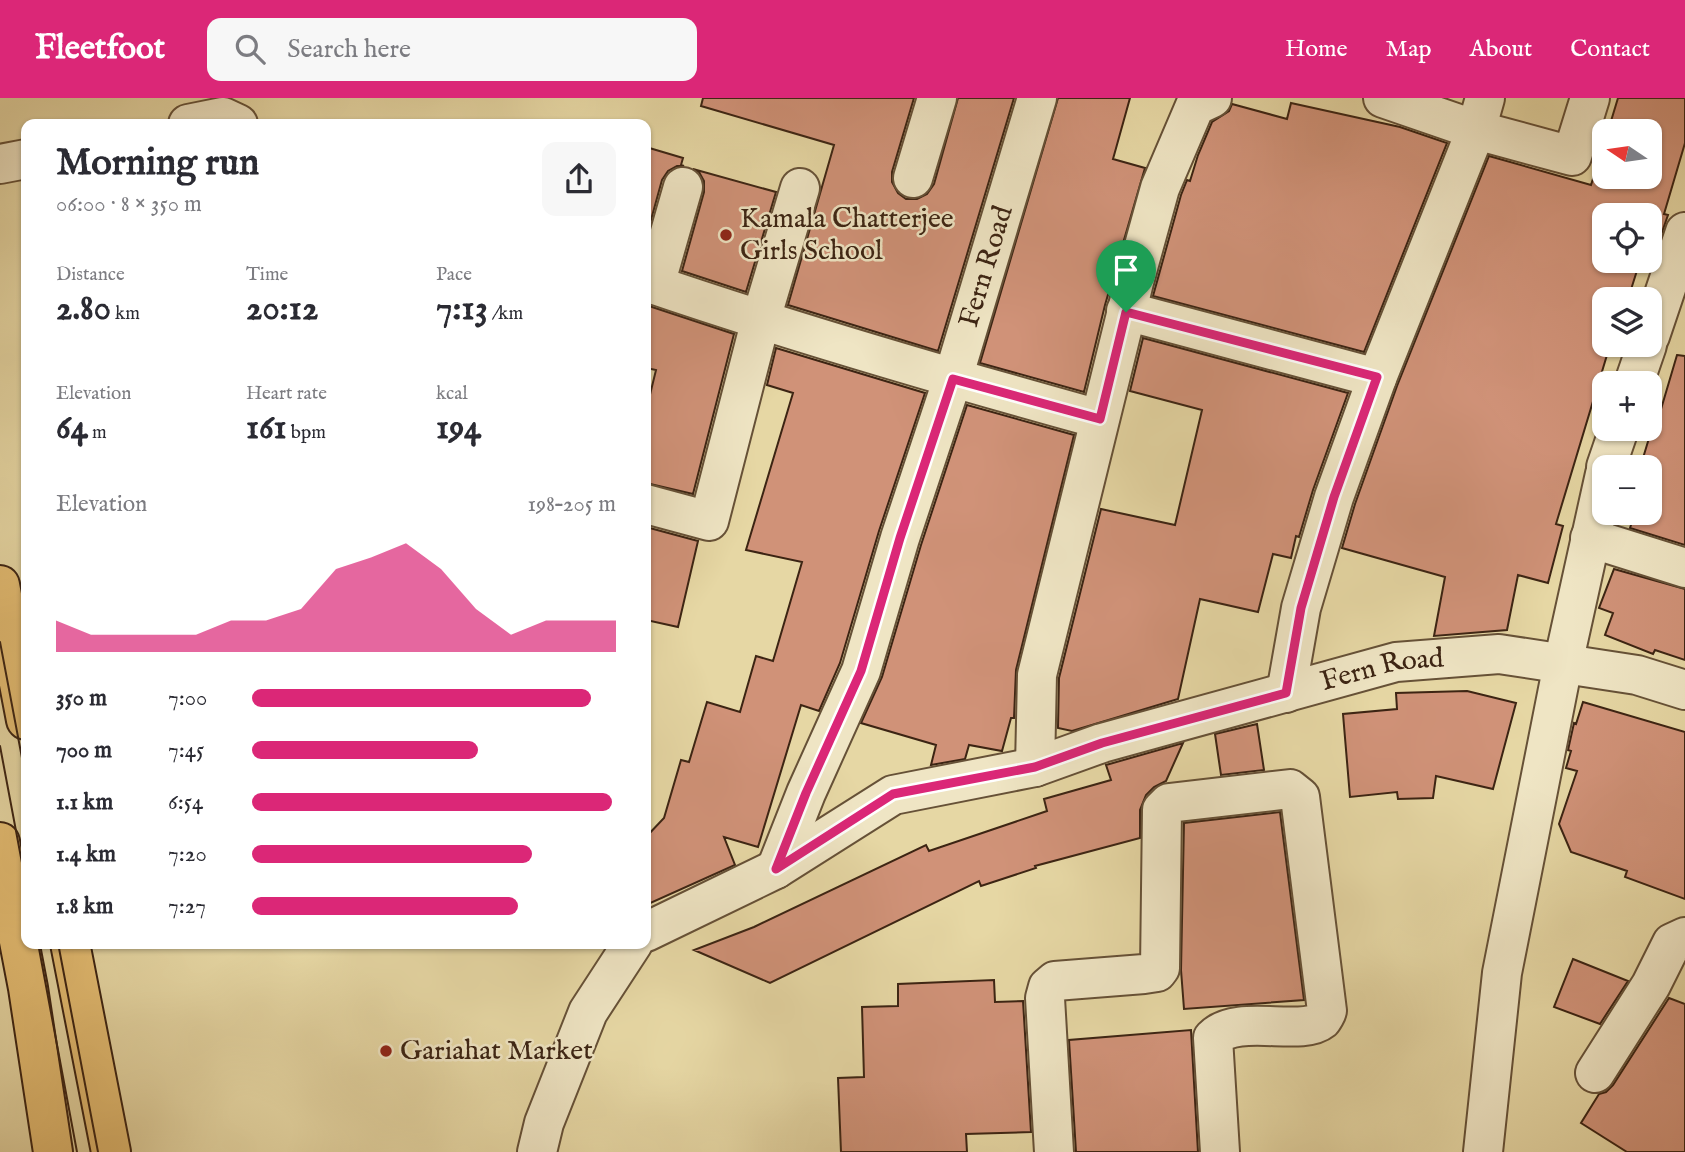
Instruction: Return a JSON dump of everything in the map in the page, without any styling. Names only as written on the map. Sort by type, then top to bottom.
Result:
[{"type":"main road","points":[[0,585],[21,694]]},
{"type":"main road","points":[[0,842],[28,988],[53,1152]]},
{"type":"main road","points":[[71,949],[111,1152]]},
{"type":"street","points":[[913,178],[937,98]]},
{"type":"street","name":"Fern Road","points":[[776,869],[806,793],[861,671],[900,538],[953,379],[1037,98]]},
{"type":"street","points":[[1035,767],[1037,675],[1126,312],[1160,188],[1195,106],[1212,98]]},
{"type":"street","points":[[1383,98],[1481,114],[1572,156],[1590,98]]},
{"type":"street","points":[[1286,693],[1301,608],[1334,497],[1377,377],[1481,114]]},
{"type":"street","points":[[0,164],[21,160]]},
{"type":"street","points":[[651,281],[683,187]]},
{"type":"street","points":[[651,505],[709,521],[761,318],[800,188]]},
{"type":"street","points":[[1662,300],[1685,232]]},
{"type":"street","points":[[651,284],[953,379],[1100,419]]},
{"type":"street","points":[[1126,312],[1377,377]]},
{"type":"street","points":[[1483,1152],[1502,973],[1593,525]]},
{"type":"street","points":[[1590,538],[1685,568]]},
{"type":"street","name":"Fern Road","points":[[651,930],[776,869],[893,794],[1035,767],[1102,743],[1396,662],[1499,653],[1637,675],[1685,690]]},
{"type":"street","points":[[1054,1152],[1045,998],[1048,987],[1055,981],[1144,974],[1157,972],[1160,968],[1162,810],[1169,803],[1290,789],[1300,797],[1327,1010],[1322,1020],[1310,1025],[1234,1027],[1216,1034],[1213,1042],[1220,1152]]},
{"type":"street","points":[[1595,1073],[1651,985],[1672,943],[1685,937]]},
{"type":"street","points":[[537,1152],[544,1123],[588,1012],[629,949]]},
{"type":"building","points":[[703,98],[914,98],[892,172],[892,182],[898,193],[906,199],[917,199],[927,194],[934,184],[958,98],[1014,98],[938,351],[788,305],[834,145],[701,106]]},
{"type":"building","points":[[1058,98],[1130,98],[1113,159],[1145,168],[1105,305],[1084,392],[980,363]]},
{"type":"building","points":[[1618,98],[1685,98],[1685,143],[1664,214],[1668,215],[1662,232],[1662,203],[1592,203],[1592,273],[1636,273],[1632,287],[1592,287],[1592,357],[1606,357],[1602,371],[1592,371],[1592,405],[1556,524],[1563,526],[1548,583],[1518,575],[1507,630],[1434,636],[1445,577],[1342,548],[1355,504],[1397,386],[1489,156],[1591,185],[1592,182],[1592,189],[1662,189],[1662,119],[1612,119]]},
{"type":"building","points":[[1291,103],[1400,127],[1447,143],[1364,352],[1153,296],[1181,195],[1187,180],[1190,181],[1212,122],[1229,111],[1232,104],[1287,119]]},
{"type":"building","points":[[651,148],[683,158],[681,165],[684,166],[668,171],[662,180],[651,220]]},
{"type":"building","name":"Kamala Chatterjee Girls School","points":[[693,169],[776,192],[746,292],[682,271],[704,192],[704,181],[699,172]]},
{"type":"building","points":[[651,307],[734,334],[693,494],[651,484],[651,390],[656,370],[651,369]]},
{"type":"building","points":[[1143,338],[1348,393],[1299,537],[1296,536],[1291,558],[1273,554],[1258,612],[1200,599],[1178,699],[1072,731],[1058,728],[1059,678],[1101,509],[1175,525],[1202,410],[1130,391]]},
{"type":"building","points":[[776,348],[925,393],[879,531],[840,663],[819,711],[801,705],[758,847],[724,837],[735,865],[651,903],[651,832],[664,818],[681,760],[689,762],[707,702],[740,712],[756,656],[773,661],[802,562],[746,550],[793,393],[767,385]]},
{"type":"building","points":[[1677,355],[1685,356],[1685,545],[1630,528],[1631,525],[1662,525],[1662,455],[1644,455],[1648,441],[1662,441],[1662,406]]},
{"type":"building","points":[[967,405],[1074,435],[1016,670],[1014,718],[1011,718],[1002,751],[969,745],[965,759],[931,765],[936,745],[861,723],[882,677],[921,545]]},
{"type":"building","points":[[651,528],[698,541],[678,627],[651,621]]},
{"type":"building","points":[[1614,569],[1685,589],[1685,660],[1655,650],[1653,654],[1605,635],[1613,613],[1599,608]]},
{"type":"building","points":[[1467,691],[1516,703],[1493,789],[1436,776],[1433,798],[1398,799],[1397,792],[1350,797],[1343,714],[1397,709],[1396,693]]},
{"type":"building","points":[[1583,702],[1685,732],[1685,899],[1625,877],[1627,871],[1571,852],[1559,824],[1577,771],[1566,768],[1574,723],[1576,724]]},
{"type":"building","points":[[1257,724],[1264,770],[1221,775],[1215,734]]},
{"type":"building","points":[[1183,743],[1166,781],[1146,795],[1140,810],[1140,838],[1035,866],[1036,868],[981,886],[979,881],[770,983],[694,950],[754,927],[926,845],[929,851],[1047,811],[1044,799],[1111,780],[1106,765]]},
{"type":"building","points":[[1280,812],[1304,1000],[1184,1009],[1181,970],[1184,823]]},
{"type":"building","points":[[1573,959],[1628,981],[1600,1024],[1554,1007]]},
{"type":"building","points":[[994,980],[995,1002],[1023,1001],[1031,1132],[966,1134],[967,1152],[841,1152],[838,1078],[864,1077],[862,1007],[898,1006],[898,984]]},
{"type":"building","points":[[1669,998],[1685,1004],[1685,1152],[1627,1152],[1581,1123],[1599,1094],[1606,1092],[1613,1085]]},
{"type":"building","points":[[1191,1030],[1198,1152],[1076,1152],[1069,1040]]},
{"type":"tram line","points":[[0,642],[21,753]]},
{"type":"tram line","points":[[0,746],[21,857]]},
{"type":"tram line","points":[[39,949],[77,1152]]},
{"type":"tram line","points":[[59,949],[98,1152]]},
{"type":"place","name":"Kamala Chatterjee Girls School","points":[[726,235]]},
{"type":"place","name":"Gariahat Market","points":[[386,1051]]},
{"type":"route","points":[[1126,312],[1377,377],[1334,497],[1301,608],[1286,693],[1102,743],[1035,767],[893,794],[776,869],[806,793],[861,671],[900,538],[953,379],[1100,419],[1126,312]]}]
